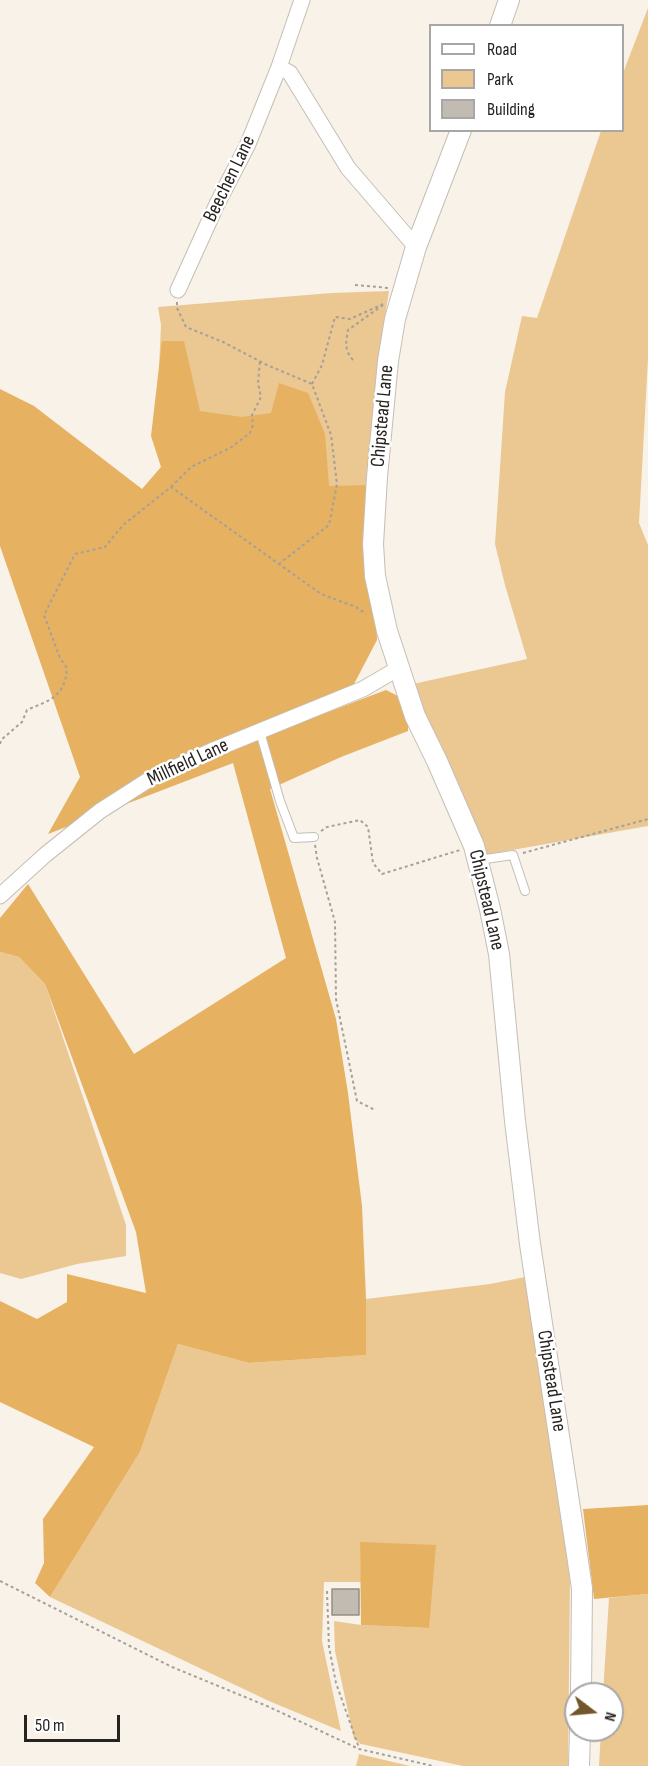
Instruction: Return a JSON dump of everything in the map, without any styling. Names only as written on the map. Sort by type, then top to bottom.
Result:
[{"type":"street","name":"Beechen Lane","points":[[178,290],[217,204],[248,144],[279,67],[302,0]]},
{"type":"street","points":[[501,24],[509,0]]},
{"type":"street","points":[[279,67],[290,73],[348,168],[416,247]]},
{"type":"street","name":"Chipstead Lane","points":[[460,132],[416,247],[395,319],[388,361],[373,544],[375,576],[387,631],[415,716],[476,853],[499,954],[515,1121],[530,1244],[582,1588],[580,1682]]},
{"type":"street","name":"Millfield Lane","points":[[0,896],[45,855],[100,811],[150,779],[211,751],[363,689],[399,668]]},
{"type":"street","points":[[579,1766],[580,1742]]},
{"type":"lane","points":[[260,732],[280,801],[294,838],[314,837]]},
{"type":"lane","points":[[476,853],[513,855],[525,891]]},
{"type":"path","points":[[355,285],[403,290]]},
{"type":"path","points":[[178,290],[177,308],[186,327],[312,384],[331,435],[337,484],[328,525],[279,563]]},
{"type":"path","points":[[312,384],[322,365],[335,317],[350,319],[387,302],[348,330],[345,345],[347,354],[353,360]]},
{"type":"path","points":[[0,744],[1,740],[22,722],[27,710],[56,697],[66,680],[67,668],[60,658],[44,615],[75,554],[105,547],[123,525],[171,487],[190,467],[230,448],[250,433],[253,425],[252,416],[261,397],[258,383],[260,361]]},
{"type":"path","points":[[171,487],[321,594],[357,607],[387,631]]},
{"type":"path","points":[[513,855],[648,819]]},
{"type":"path","points":[[375,1110],[357,1101],[336,999],[335,922],[317,858],[314,837],[327,827],[360,820],[369,827],[373,863],[382,874],[476,853]]},
{"type":"path","points":[[0,1581],[172,1667],[267,1706],[359,1749],[433,1766]]},
{"type":"path","points":[[327,1591],[329,1647],[336,1683],[359,1749]]},
{"type":"green space","points":[[648,8],[648,359],[639,523],[648,545],[648,826],[484,855],[413,684],[527,659],[495,544],[505,392],[522,316],[537,318],[601,132],[624,132],[624,70]]},
{"type":"green space","points":[[389,291],[381,341],[365,504],[156,432],[161,325],[158,307],[332,293]]},
{"type":"green space","points":[[0,952],[19,957],[45,984],[126,1225],[126,1256],[77,1264],[21,1279],[0,1273]]},
{"type":"green space","points":[[525,1277],[570,1580],[569,1682],[564,1682],[564,1742],[568,1742],[568,1766],[463,1766],[361,1744],[354,1739],[335,1651],[334,1621],[361,1625],[429,1628],[360,1543],[361,1582],[324,1582],[322,1641],[341,1731],[269,1701],[50,1597],[140,1452],[178,1344],[249,1363],[365,1355],[366,1299],[490,1284]]},
{"type":"green space","points":[[648,1594],[648,1766],[599,1766],[600,1742],[624,1742],[624,1682],[604,1682],[609,1598]]},
{"type":"green space","points":[[359,1754],[410,1766],[356,1766]]},
{"type":"shaded area","points":[[162,341],[184,341],[200,411],[242,417],[271,413],[279,383],[308,393],[325,434],[329,486],[370,485],[377,640],[354,684],[307,720],[386,690],[400,697],[408,713],[408,731],[341,757],[270,789],[336,1019],[362,1206],[366,1355],[249,1363],[178,1344],[140,1452],[50,1597],[35,1583],[44,1563],[43,1519],[94,1447],[0,1402],[0,1301],[37,1319],[67,1302],[67,1274],[146,1293],[136,1232],[45,984],[19,957],[0,952],[0,918],[28,884],[134,1054],[286,958],[233,763],[48,834],[80,777],[0,546],[0,389],[34,406],[142,489],[161,467],[151,436]]},
{"type":"shaded area","points":[[648,1505],[648,1594],[594,1599],[583,1509]]},
{"type":"shaded area","points":[[360,1542],[436,1545],[429,1628],[361,1625]]},
{"type":"building","points":[[332,1589],[359,1589],[359,1615],[332,1615]]}]
